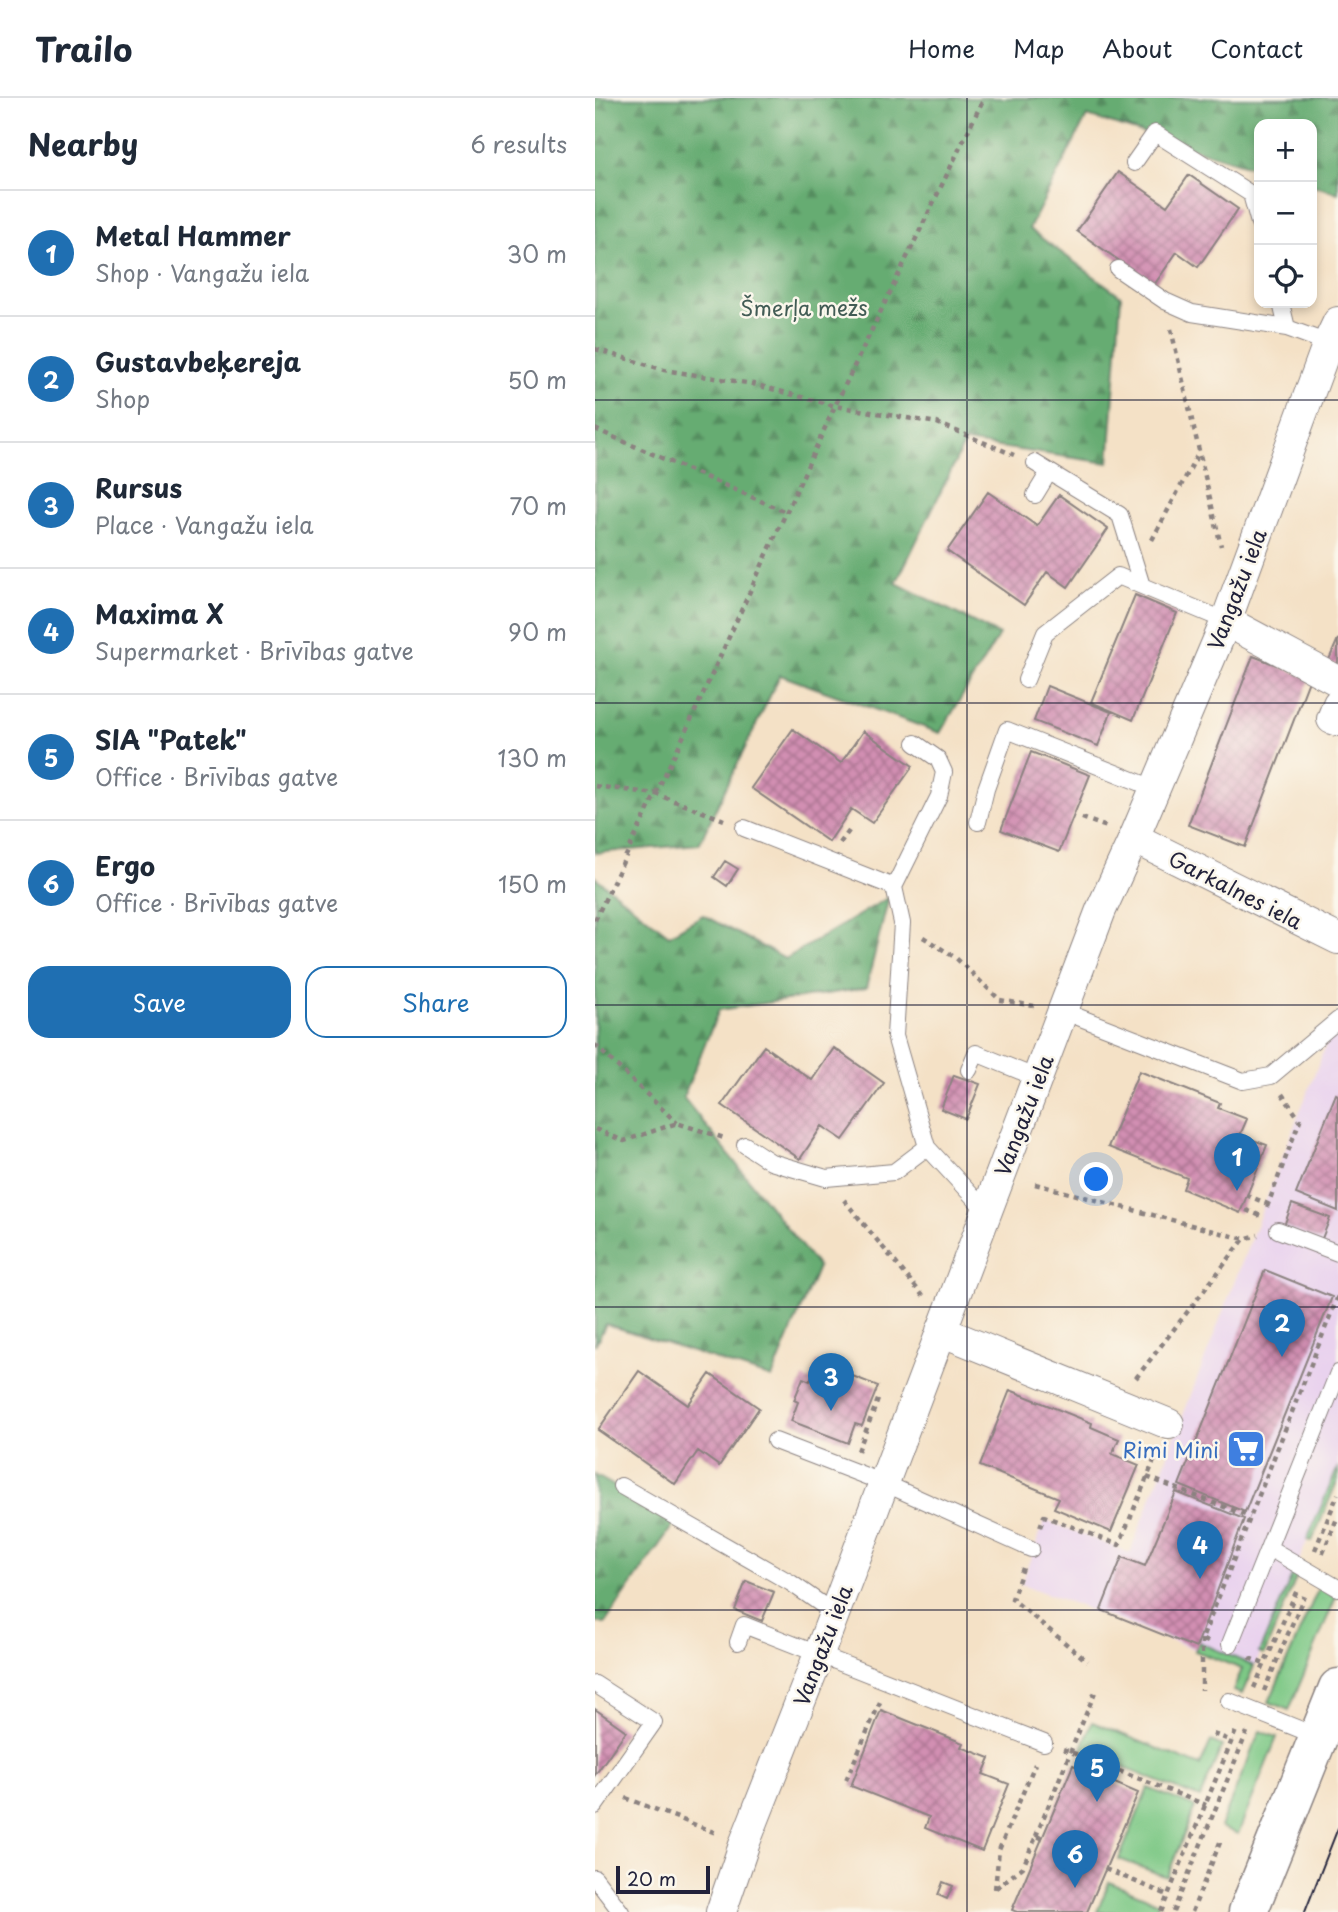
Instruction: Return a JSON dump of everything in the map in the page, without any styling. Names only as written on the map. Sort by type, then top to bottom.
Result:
[{"type":"highway","points":[[1248,1912],[1338,1688]]},
{"type":"street","name":"Vangažu iela","points":[[721,1912],[748,1833],[819,1654],[1101,910],[1125,834],[1156,789],[1226,621],[1333,332]]},
{"type":"street","points":[[1226,621],[1338,681]]},
{"type":"street","points":[[1338,704],[1332,719],[1338,721]]},
{"type":"street","name":"Garkalnes iela","points":[[1125,834],[1338,939]]},
{"type":"street","points":[[941,1331],[1169,1424]]},
{"type":"lane","points":[[1134,163],[1156,133],[1251,194],[1254,205]]},
{"type":"lane","points":[[1118,269],[1165,301],[1192,313],[1287,328],[1333,332]]},
{"type":"lane","points":[[1282,308],[1287,328]]},
{"type":"lane","points":[[1035,463],[1120,515],[1142,586]]},
{"type":"lane","points":[[1035,495],[1049,472]]},
{"type":"lane","points":[[1026,680],[1045,633],[1118,576],[1226,621]]},
{"type":"lane","points":[[978,822],[986,789],[1007,730],[1156,789]]},
{"type":"lane","points":[[915,743],[938,759],[944,772],[939,796],[894,887],[902,923],[895,1036],[927,1147],[987,1212]]},
{"type":"lane","points":[[744,828],[894,887]]},
{"type":"lane","points":[[1063,1011],[1243,1081],[1271,1076],[1338,1020]]},
{"type":"lane","points":[[969,1070],[976,1053],[1037,1078]]},
{"type":"lane","points":[[744,1145],[771,1162],[826,1178],[894,1172],[927,1147]]},
{"type":"lane","points":[[1278,1230],[1338,1254]]},
{"type":"lane","points":[[1230,1644],[1338,1373]]},
{"type":"lane","points":[[775,1441],[884,1483],[1031,1549]]},
{"type":"lane","points":[[621,1486],[790,1583],[834,1614]]},
{"type":"lane","points":[[1269,1548],[1338,1588]]},
{"type":"lane","points":[[738,1642],[744,1625],[1044,1743]]},
{"type":"lane","points":[[595,1684],[653,1723],[595,1806]]},
{"type":"lane","points":[[1229,1701],[1319,1737]]},
{"type":"lane","points":[[595,1878],[621,1912]]},
{"type":"path","points":[[595,920],[835,406],[984,98]]},
{"type":"path","points":[[1165,301],[1221,546]]},
{"type":"path","points":[[595,349],[664,370],[753,384],[835,406],[937,423],[1035,463]]},
{"type":"path","points":[[595,429],[786,512]]},
{"type":"path","points":[[1137,568],[1199,451]]},
{"type":"path","points":[[595,786],[656,794],[744,828]]},
{"type":"path","points":[[1082,818],[1125,834]]},
{"type":"path","points":[[902,923],[955,958],[999,1000],[1063,1011]]},
{"type":"path","points":[[595,1045],[677,1123],[744,1145]]},
{"type":"path","points":[[1245,1210],[1262,1216],[1300,1120],[1271,1076]]},
{"type":"path","points":[[595,1129],[624,1141],[677,1123]]},
{"type":"path","points":[[826,1178],[929,1304],[941,1331]]},
{"type":"path","points":[[1035,1184],[1244,1239],[1278,1230]]},
{"type":"path","points":[[1117,1403],[1244,1239]]},
{"type":"path","points":[[861,1442],[866,1422],[879,1397]]},
{"type":"path","points":[[1044,1516],[1119,1545],[1169,1424]]},
{"type":"path","points":[[1147,1476],[1276,1528]]},
{"type":"path","points":[[1031,1549],[1011,1599],[1087,1661]]},
{"type":"path","points":[[1202,1639],[1202,1690]]},
{"type":"path","points":[[846,1780],[888,1681]]},
{"type":"path","points":[[1095,1692],[1071,1752],[1039,1837],[1023,1867],[995,1889],[999,1850],[1044,1743],[1071,1752],[1206,1805]]},
{"type":"path","points":[[1213,1734],[1232,1741]]},
{"type":"path","points":[[606,1790],[720,1835]]},
{"type":"path","points":[[1192,1912],[1221,1840]]},
{"type":"path","points":[[1105,1870],[1168,1895]]},
{"type":"shaded area","points":[[1338,1013],[1338,1467],[1253,1671],[1021,1584],[1045,1520],[1130,1553]]},
{"type":"green space","name":"Šmerļa mežs","points":[[595,98],[1338,98],[1338,193],[1317,187],[1317,119],[1254,119],[1254,167],[1087,116],[1029,229],[1121,296],[1109,463],[965,442],[896,583],[999,635],[940,733],[780,675],[699,844],[595,853]]},
{"type":"green space","points":[[595,877],[669,935],[703,915],[785,959],[889,897],[866,988],[719,1010],[683,1097],[818,1267],[772,1378],[606,1324],[595,1345]]},
{"type":"green space","points":[[1338,1467],[1338,1479],[1312,1541],[1307,1540]]},
{"type":"green space","points":[[595,1475],[676,1521],[605,1623],[595,1623]]},
{"type":"green space","points":[[1294,1571],[1298,1573],[1264,1655],[1259,1653]]},
{"type":"green space","points":[[1319,1587],[1336,1597],[1289,1710],[1269,1702]]},
{"type":"green space","points":[[1198,1642],[1254,1666],[1242,1694],[1233,1691],[1242,1669],[1195,1651]]},
{"type":"green space","points":[[1092,1722],[1200,1766],[1211,1741],[1222,1746],[1200,1798],[1081,1751]]},
{"type":"green space","points":[[1260,1731],[1277,1737],[1238,1834],[1220,1827]]},
{"type":"green space","points":[[1148,1788],[1195,1807],[1167,1877],[1119,1859]]},
{"type":"green space","points":[[1109,1882],[1159,1903],[1155,1912],[1097,1912]]},
{"type":"building","points":[[1118,172],[1167,206],[1189,175],[1238,209],[1198,267],[1177,252],[1154,285],[1077,231]]},
{"type":"building","points":[[988,492],[1037,526],[1059,495],[1108,529],[1068,587],[1047,572],[1024,605],[947,551]]},
{"type":"building","points":[[1135,595],[1177,613],[1133,720],[1091,702]]},
{"type":"building","points":[[1338,639],[1338,666],[1328,662]]},
{"type":"building","points":[[1253,656],[1310,678],[1245,847],[1188,825]]},
{"type":"building","points":[[1047,686],[1111,712],[1098,746],[1034,721]]},
{"type":"building","points":[[793,729],[841,763],[863,731],[913,766],[872,823],[851,809],[829,842],[751,788]]},
{"type":"building","points":[[1031,752],[1090,775],[1059,852],[1001,830]]},
{"type":"building","points":[[725,861],[738,869],[727,886],[714,877]]},
{"type":"building","points":[[764,1046],[812,1080],[834,1048],[884,1083],[843,1140],[822,1126],[800,1159],[722,1105]]},
{"type":"building","points":[[1139,1071],[1220,1103],[1218,1108],[1247,1119],[1240,1135],[1267,1145],[1240,1213],[1183,1189],[1187,1178],[1108,1147]]},
{"type":"building","points":[[954,1075],[980,1084],[966,1119],[941,1109]]},
{"type":"building","points":[[1336,1094],[1338,1095],[1338,1211],[1296,1194]]},
{"type":"building","points":[[1292,1204],[1330,1218],[1321,1241],[1284,1226]]},
{"type":"building","points":[[1265,1270],[1332,1297],[1245,1512],[1179,1485]]},
{"type":"building","points":[[817,1362],[878,1386],[862,1426],[855,1424],[848,1443],[791,1421],[798,1402],[794,1400],[803,1378],[810,1381]]},
{"type":"building","points":[[639,1371],[688,1405],[710,1374],[759,1408],[719,1466],[698,1451],[675,1484],[598,1430]]},
{"type":"building","points":[[1010,1390],[1092,1423],[1091,1427],[1119,1439],[1112,1454],[1139,1465],[1111,1532],[1054,1508],[1059,1498],[980,1466]]},
{"type":"building","points":[[1176,1492],[1244,1519],[1196,1648],[1101,1610],[1122,1557],[1145,1566]]},
{"type":"building","points":[[746,1581],[774,1592],[762,1621],[735,1610]]},
{"type":"building","points":[[595,1709],[626,1731],[595,1775]]},
{"type":"building","points":[[881,1710],[963,1743],[961,1747],[990,1758],[983,1774],[1009,1784],[982,1851],[925,1828],[929,1817],[851,1786]]},
{"type":"building","points":[[1073,1765],[1138,1793],[1087,1912],[1012,1910]]},
{"type":"building","points":[[943,1882],[953,1886],[947,1899],[938,1895]]},
{"type":"tram line","points":[[1305,1912],[1338,1828]]},
{"type":"place","name":"Metal Hammer","points":[[1237,1191]]},
{"type":"place","name":"Gustavbeķereja","points":[[1282,1357]]},
{"type":"place","name":"Rursus","points":[[831,1411]]},
{"type":"place","name":"Rimi Mini","points":[[1246,1449]]},
{"type":"place","name":"Maxima X","points":[[1200,1579]]},
{"type":"place","name":"SIA \"Patek\"","points":[[1097,1802]]},
{"type":"place","name":"Ergo","points":[[1075,1888]]}]
